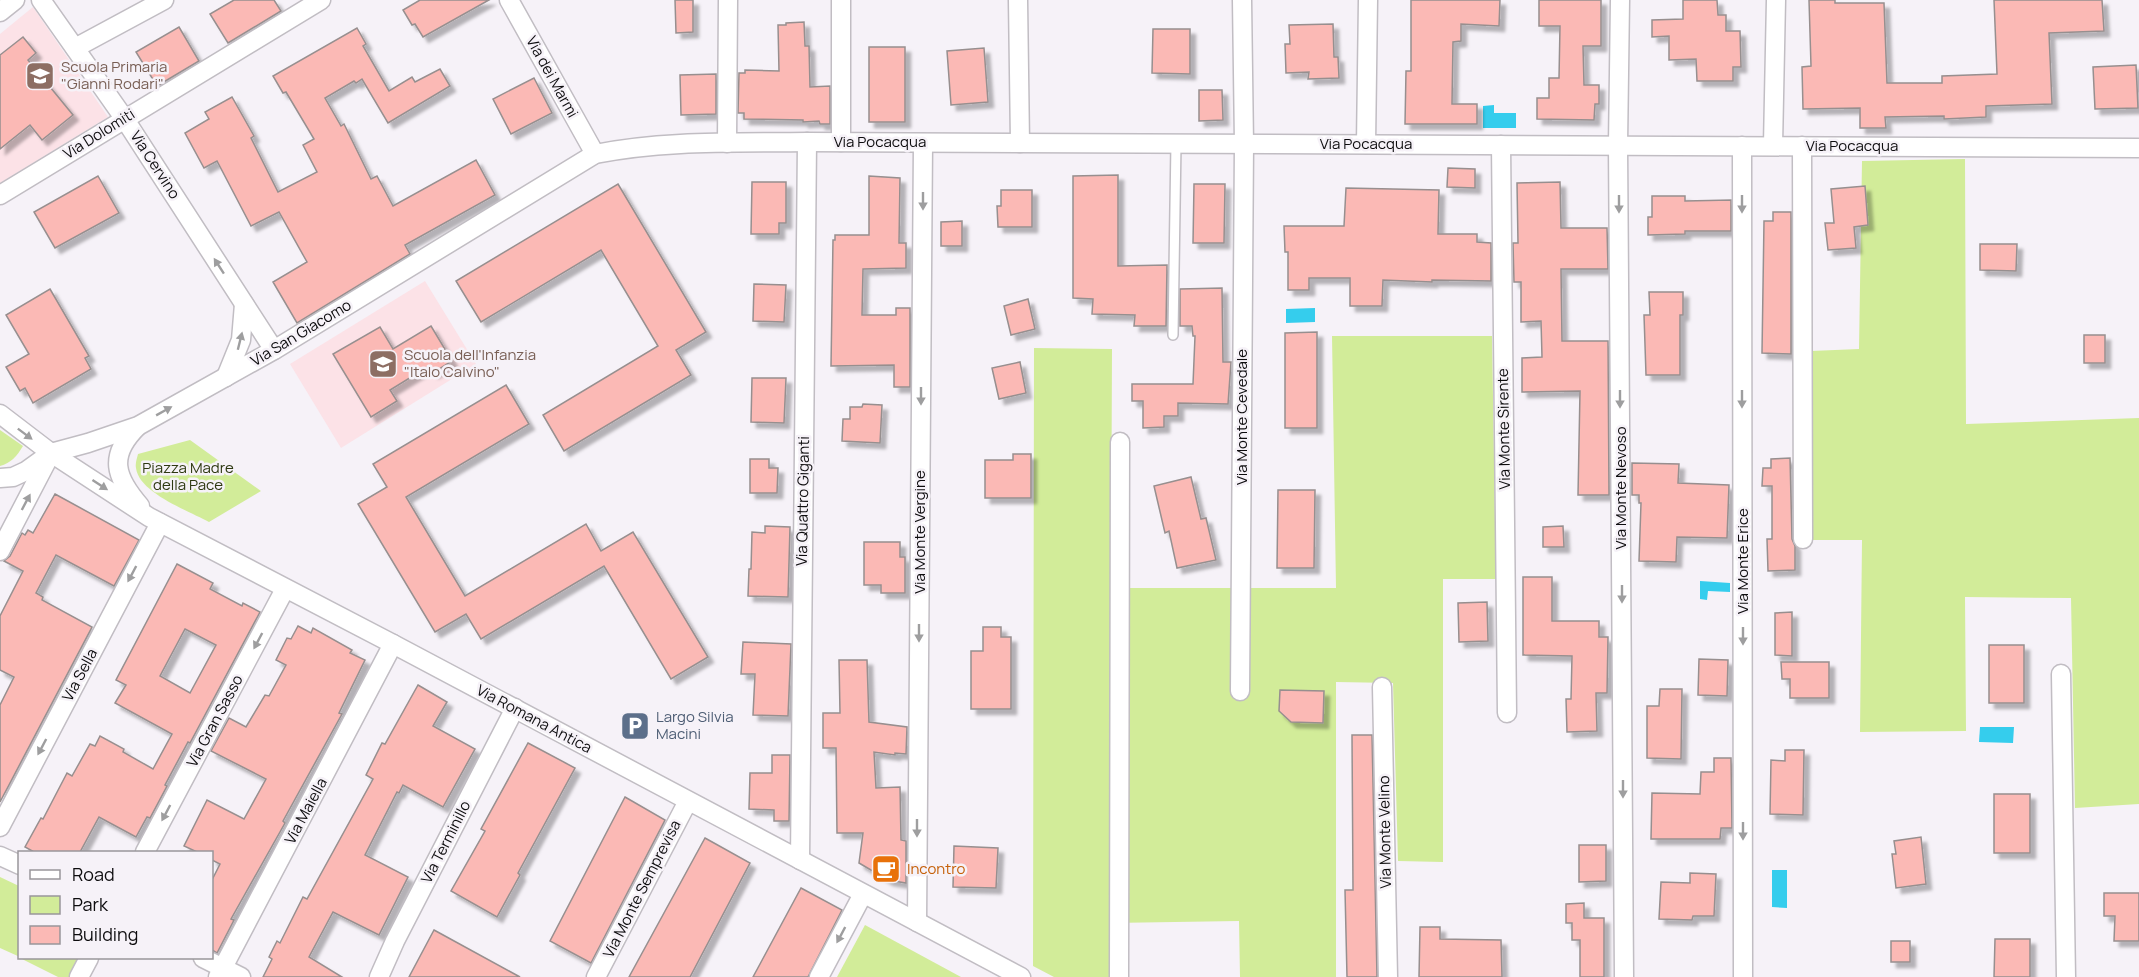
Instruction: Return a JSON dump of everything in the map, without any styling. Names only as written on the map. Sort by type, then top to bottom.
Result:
[{"type":"street","points":[[0,12],[15,0]]},
{"type":"street","name":"Via Cervino","points":[[41,0],[124,118],[274,350]]},
{"type":"street","points":[[75,48],[164,0]]},
{"type":"street","name":"Via Dolomiti","points":[[0,195],[321,0]]},
{"type":"street","name":"Via dei Marmi","points":[[509,0],[595,154]]},
{"type":"street","points":[[727,143],[728,0]]},
{"type":"street","points":[[841,142],[842,0]]},
{"type":"street","points":[[1018,0],[1020,143]]},
{"type":"street","name":"Via Monte Cevedale","points":[[1240,691],[1244,144],[1242,0]]},
{"type":"street","points":[[1366,144],[1368,0]]},
{"type":"street","name":"Via Monte Nevoso","points":[[1620,0],[1618,145],[1624,977]]},
{"type":"street","points":[[1773,145],[1776,0]]},
{"type":"street","name":"Via Pocacqua","points":[[595,154],[631,147],[807,142],[2139,148]]},
{"type":"street","name":"Via Quattro Giganti","points":[[800,861],[807,142]]},
{"type":"street","name":"Via Monte Vergine","points":[[917,922],[923,143]]},
{"type":"street","name":"Via Monte Sirente","points":[[1501,145],[1507,713]]},
{"type":"street","name":"Via Monte Erice","points":[[1742,146],[1743,977]]},
{"type":"street","points":[[1802,146],[1803,539]]},
{"type":"street","name":"Via San Giacomo","points":[[51,453],[138,426],[274,350],[595,154]]},
{"type":"street","points":[[226,377],[242,340],[244,303]]},
{"type":"street","points":[[0,414],[51,453]]},
{"type":"street","points":[[138,426],[123,443],[117,465],[128,491],[154,520]]},
{"type":"street","points":[[1119,977],[1120,442]]},
{"type":"street","points":[[0,478],[12,477],[26,471],[51,453]]},
{"type":"street","points":[[0,550],[51,453]]},
{"type":"street","name":"Via Romana Antica","points":[[51,453],[154,520],[515,708],[1021,977]]},
{"type":"street","name":"Via Sella","points":[[0,827],[154,520]]},
{"type":"street","name":"Via Gran Sasso","points":[[146,851],[285,589]]},
{"type":"street","name":"Via Maiella","points":[[221,972],[393,644]]},
{"type":"street","points":[[2061,674],[2066,977]]},
{"type":"street","name":"Via Monte Velino","points":[[1382,687],[1388,977]]},
{"type":"street","name":"Via Terminillo","points":[[382,976],[395,941],[515,708]]},
{"type":"street","name":"Via Monte Semprevisa","points":[[596,977],[687,801]]},
{"type":"street","points":[[0,856],[18,864]]},
{"type":"street","points":[[819,977],[863,894]]},
{"type":"street","points":[[79,977],[88,959]]},
{"type":"street","points":[[205,959],[221,972],[241,977]]},
{"type":"lane","points":[[1173,335],[1176,143]]},
{"type":"shaded area","name":"Scuola Primaria \"Gianni Rodari\"","points":[[33,7],[108,117],[0,183],[0,34]]},
{"type":"shaded area","name":"Scuola dell'Infanzia \"Italo Calvino\"","points":[[425,281],[476,364],[341,448],[290,364]]},
{"type":"green space","points":[[1965,159],[1966,424],[2139,418],[2139,804],[2075,808],[2071,598],[1965,597],[1966,731],[1860,732],[1862,540],[1811,540],[1811,351],[1859,349],[1862,161]]},
{"type":"green space","points":[[1332,336],[1492,336],[1496,579],[1443,579],[1443,862],[1398,861],[1393,683],[1336,682],[1336,977],[1240,977],[1239,921],[1111,923],[1111,977],[1054,977],[1033,966],[1034,348],[1112,349],[1111,588],[1336,588]]},
{"type":"green space","points":[[0,430],[23,446],[13,459],[0,466]]},
{"type":"green space","name":"Piazza Madre della Pace","points":[[190,440],[261,491],[209,522],[155,493],[139,477],[136,466],[138,454]]},
{"type":"green space","points":[[0,877],[18,886],[18,956],[0,948]]},
{"type":"green space","points":[[865,925],[961,977],[837,977]]},
{"type":"green space","points":[[22,959],[83,959],[74,977],[58,977]]},
{"type":"water","points":[[1494,105],[1494,113],[1516,113],[1516,128],[1483,128],[1483,106]]},
{"type":"water","points":[[1315,308],[1315,322],[1286,323],[1286,309]]},
{"type":"water","points":[[1700,581],[1730,583],[1730,592],[1708,591],[1707,600],[1700,599]]},
{"type":"water","points":[[1980,727],[2014,727],[2013,743],[1979,742]]},
{"type":"water","points":[[1772,870],[1787,870],[1787,908],[1772,907]]},
{"type":"building","points":[[234,0],[274,0],[281,11],[228,43],[210,14]]},
{"type":"building","points":[[420,0],[489,0],[423,37],[403,10]]},
{"type":"building","points":[[675,0],[693,0],[693,32],[676,33]]},
{"type":"building","points":[[1411,0],[1500,0],[1499,26],[1461,24],[1461,41],[1453,42],[1452,104],[1477,104],[1477,124],[1405,124],[1406,71],[1411,71]]},
{"type":"building","points":[[1539,0],[1601,0],[1601,46],[1583,46],[1584,85],[1599,85],[1599,104],[1595,104],[1594,120],[1537,119],[1537,98],[1549,98],[1549,78],[1559,78],[1560,26],[1539,26]]},
{"type":"building","points":[[1683,0],[1717,0],[1718,15],[1726,15],[1726,31],[1740,31],[1741,67],[1733,67],[1733,81],[1697,81],[1696,59],[1669,60],[1669,36],[1652,37],[1652,20],[1683,19]]},
{"type":"building","points":[[1809,0],[1835,0],[1835,3],[1884,3],[1887,83],[1942,83],[1942,76],[1997,74],[1994,0],[2102,0],[2104,31],[2049,33],[2052,104],[1986,106],[1986,117],[1944,119],[1944,116],[1885,117],[1886,128],[1860,128],[1860,108],[1803,109],[1802,67],[1811,66]]},
{"type":"building","points":[[804,22],[805,46],[809,46],[810,87],[830,86],[830,124],[820,124],[819,121],[803,122],[803,120],[744,119],[744,113],[738,113],[739,73],[745,73],[745,70],[779,71],[778,25]]},
{"type":"building","points":[[1333,24],[1334,57],[1338,57],[1339,78],[1308,79],[1309,72],[1286,73],[1285,44],[1290,44],[1289,25]]},
{"type":"building","points":[[179,27],[199,61],[157,86],[136,52]]},
{"type":"building","points":[[357,28],[366,44],[363,46],[389,91],[412,77],[415,82],[440,69],[450,86],[388,123],[362,79],[356,83],[354,81],[325,98],[341,126],[344,124],[371,179],[377,176],[393,206],[476,160],[495,195],[405,245],[410,254],[297,323],[273,282],[307,262],[279,212],[251,226],[217,161],[204,168],[185,133],[209,119],[205,112],[232,97],[254,136],[251,138],[278,192],[317,172],[303,145],[314,139],[286,92],[283,93],[273,76]]},
{"type":"building","points":[[1153,29],[1190,29],[1190,74],[1152,73]]},
{"type":"building","points":[[23,37],[36,53],[28,60],[73,115],[42,140],[30,125],[0,149],[0,55]]},
{"type":"building","points":[[869,47],[905,47],[905,122],[869,122]]},
{"type":"building","points":[[984,48],[988,102],[951,105],[947,51]]},
{"type":"building","points":[[2136,65],[2138,108],[2095,109],[2093,67]]},
{"type":"building","points":[[716,74],[716,114],[681,115],[680,75]]},
{"type":"building","points":[[534,78],[552,113],[511,134],[493,99]]},
{"type":"building","points":[[1199,90],[1222,90],[1223,120],[1199,121]]},
{"type":"building","points":[[1448,168],[1475,169],[1475,188],[1447,187]]},
{"type":"building","points":[[1118,175],[1118,266],[1167,265],[1166,326],[1134,326],[1135,315],[1092,314],[1093,299],[1073,298],[1073,176]]},
{"type":"building","points":[[98,176],[119,213],[55,248],[34,212]]},
{"type":"building","points":[[869,176],[900,178],[899,243],[906,243],[906,268],[863,269],[862,315],[896,315],[896,308],[910,308],[910,387],[894,387],[894,365],[831,366],[833,240],[835,240],[835,235],[869,235]]},
{"type":"building","points":[[752,182],[786,182],[786,223],[779,223],[779,234],[751,234]]},
{"type":"building","points":[[1560,182],[1561,228],[1607,228],[1608,269],[1561,269],[1562,341],[1608,341],[1609,495],[1578,495],[1580,391],[1522,392],[1522,358],[1542,357],[1541,321],[1521,322],[1521,282],[1514,282],[1513,243],[1518,243],[1517,183]]},
{"type":"building","points":[[618,184],[706,332],[676,350],[691,375],[564,451],[543,415],[658,346],[601,250],[481,322],[456,281]]},
{"type":"building","points":[[1194,184],[1225,184],[1224,243],[1193,243]]},
{"type":"building","points":[[1865,186],[1868,225],[1854,227],[1856,248],[1828,250],[1825,223],[1834,223],[1831,189]]},
{"type":"building","points":[[1346,188],[1439,190],[1438,234],[1477,234],[1477,242],[1491,243],[1491,281],[1383,280],[1382,306],[1350,306],[1350,278],[1309,278],[1309,290],[1288,290],[1288,252],[1285,252],[1284,226],[1344,226]]},
{"type":"building","points":[[1001,190],[1032,190],[1032,227],[998,227],[997,206],[1001,206]]},
{"type":"building","points":[[1652,196],[1685,196],[1685,201],[1731,200],[1731,231],[1685,231],[1685,234],[1648,235],[1648,217],[1652,217]]},
{"type":"building","points":[[1773,212],[1791,212],[1791,354],[1762,353],[1764,221],[1773,221]]},
{"type":"building","points":[[962,221],[962,246],[941,246],[941,222]]},
{"type":"building","points":[[1980,244],[2017,244],[2016,271],[1980,270]]},
{"type":"building","points":[[754,284],[786,285],[784,322],[753,321]]},
{"type":"building","points":[[1222,288],[1223,362],[1231,362],[1228,404],[1178,403],[1178,416],[1164,416],[1164,427],[1143,428],[1143,401],[1132,401],[1132,384],[1193,384],[1195,336],[1193,336],[1192,326],[1180,326],[1180,289]]},
{"type":"building","points":[[50,289],[89,356],[85,358],[91,369],[33,403],[25,388],[20,391],[6,367],[29,354],[6,315]]},
{"type":"building","points":[[1649,292],[1683,292],[1683,315],[1680,315],[1680,375],[1646,375],[1644,315],[1650,315]]},
{"type":"building","points":[[1028,299],[1035,329],[1011,335],[1004,306]]},
{"type":"building","points":[[431,326],[452,361],[433,373],[429,366],[390,390],[397,401],[371,417],[333,354],[380,327],[393,349]]},
{"type":"building","points":[[1317,332],[1317,428],[1285,428],[1285,333]]},
{"type":"building","points":[[2084,335],[2105,335],[2105,363],[2084,363]]},
{"type":"building","points":[[1020,362],[1026,393],[999,399],[992,368]]},
{"type":"building","points":[[752,378],[786,378],[784,423],[751,422]]},
{"type":"building","points":[[506,385],[529,424],[406,497],[465,596],[586,524],[601,551],[633,532],[708,657],[671,679],[604,566],[481,639],[466,614],[435,632],[358,504],[387,487],[373,464]]},
{"type":"building","points":[[863,404],[882,405],[880,443],[842,441],[843,419],[850,419],[850,407],[862,407]]},
{"type":"building","points":[[1013,454],[1031,454],[1031,498],[985,498],[985,460],[1013,460]]},
{"type":"building","points":[[1790,458],[1795,570],[1768,571],[1767,539],[1772,539],[1772,486],[1762,486],[1763,468],[1771,468],[1771,459]]},
{"type":"building","points":[[750,459],[769,459],[769,468],[778,468],[777,493],[750,493]]},
{"type":"building","points":[[1632,463],[1679,464],[1678,483],[1729,485],[1727,538],[1677,537],[1676,562],[1639,561],[1641,503],[1639,503],[1639,495],[1632,495]]},
{"type":"building","points":[[1191,477],[1201,519],[1206,518],[1216,560],[1177,568],[1169,531],[1165,533],[1154,486]]},
{"type":"building","points":[[1278,490],[1315,490],[1314,568],[1277,568]]},
{"type":"building","points":[[55,494],[139,540],[114,586],[56,555],[36,593],[43,597],[42,600],[92,627],[0,802],[0,705],[14,677],[0,670],[0,616],[23,571],[4,561],[10,556],[22,533],[25,535],[28,530],[33,533]]},
{"type":"building","points":[[765,526],[790,527],[788,597],[748,596],[752,532],[765,533]]},
{"type":"building","points":[[1563,526],[1564,547],[1543,547],[1543,527]]},
{"type":"building","points":[[864,542],[900,542],[900,557],[905,557],[905,593],[881,593],[881,585],[864,585]]},
{"type":"building","points":[[177,564],[213,583],[210,589],[242,606],[243,603],[260,612],[165,785],[167,786],[150,818],[147,817],[136,837],[99,817],[81,851],[32,851],[25,847],[41,818],[43,819],[67,773],[72,776],[90,744],[95,746],[100,736],[153,769],[172,734],[115,703],[126,685],[116,680]],"holes":[[[185,629],[216,645],[190,693],[160,676]]]},
{"type":"building","points":[[1523,577],[1552,577],[1552,621],[1599,621],[1599,637],[1608,637],[1607,693],[1596,693],[1597,731],[1567,732],[1566,699],[1571,699],[1572,656],[1523,655]]},
{"type":"building","points":[[1487,602],[1488,641],[1459,642],[1458,603]]},
{"type":"building","points":[[1792,612],[1792,656],[1775,655],[1775,613]]},
{"type":"building","points":[[298,626],[311,633],[313,628],[352,650],[350,653],[365,660],[339,713],[342,714],[231,919],[234,920],[217,953],[213,951],[213,878],[220,864],[213,860],[213,851],[195,851],[184,846],[207,800],[244,819],[266,779],[211,751],[229,718],[246,727],[265,695],[269,696],[286,665],[276,660],[287,638],[291,639]]},
{"type":"building","points":[[983,627],[1001,627],[1001,637],[1011,637],[1011,709],[971,709],[971,651],[983,651]]},
{"type":"building","points":[[743,642],[791,644],[788,716],[753,715],[755,674],[741,674]]},
{"type":"building","points":[[1989,645],[2024,645],[2024,703],[1989,703]]},
{"type":"building","points":[[1699,659],[1728,660],[1727,696],[1698,695]]},
{"type":"building","points":[[839,660],[867,660],[869,722],[907,727],[906,754],[874,752],[876,788],[900,787],[901,840],[906,841],[906,883],[888,880],[859,863],[863,833],[837,833],[836,748],[823,748],[823,713],[840,713]]},
{"type":"building","points":[[1781,662],[1829,662],[1829,698],[1790,698],[1790,679],[1782,679]]},
{"type":"building","points":[[418,685],[447,702],[433,726],[475,749],[443,807],[403,785],[399,793],[397,792],[365,855],[408,877],[379,935],[333,912],[309,957],[342,977],[263,977],[272,959],[269,957],[277,941],[280,943],[303,897],[307,899],[373,779],[366,775],[382,743],[385,744]]},
{"type":"building","points":[[1660,689],[1682,689],[1681,759],[1647,758],[1647,706],[1659,706]]},
{"type":"building","points":[[1280,690],[1324,691],[1323,723],[1291,722],[1279,711]]},
{"type":"building","points":[[1352,735],[1372,735],[1377,977],[1347,977],[1345,890],[1353,890]]},
{"type":"building","points":[[528,743],[575,768],[518,873],[520,875],[497,917],[451,891],[485,831],[481,829]]},
{"type":"building","points":[[1785,750],[1804,750],[1803,815],[1770,814],[1771,760],[1785,761]]},
{"type":"building","points":[[772,755],[790,755],[789,821],[774,821],[774,810],[749,809],[750,773],[772,773]]},
{"type":"building","points":[[1714,758],[1731,758],[1732,828],[1721,828],[1720,839],[1651,839],[1652,793],[1700,794],[1701,772],[1714,772]]},
{"type":"building","points":[[1994,794],[2030,794],[2030,853],[1994,853]]},
{"type":"building","points":[[625,797],[665,820],[591,963],[550,941]]},
{"type":"building","points":[[1921,837],[1926,884],[1896,888],[1892,854],[1896,854],[1894,841]]},
{"type":"building","points":[[705,838],[750,863],[690,977],[629,977]]},
{"type":"building","points":[[1579,845],[1606,845],[1606,881],[1579,882]]},
{"type":"building","points":[[954,846],[998,848],[996,888],[953,887]]},
{"type":"building","points":[[1690,873],[1716,874],[1714,916],[1693,916],[1692,920],[1659,919],[1661,882],[1690,883]]},
{"type":"building","points":[[801,888],[842,910],[808,977],[753,977]]},
{"type":"building","points":[[2104,893],[2139,893],[2139,941],[2114,941],[2115,916],[2104,916]]},
{"type":"building","points":[[1584,903],[1584,918],[1604,918],[1604,977],[1580,977],[1580,940],[1572,940],[1572,923],[1566,923],[1566,904]]},
{"type":"building","points":[[1420,927],[1440,927],[1440,939],[1501,940],[1502,977],[1419,977]]},
{"type":"building","points":[[434,930],[520,977],[409,977]]},
{"type":"building","points":[[1995,939],[2030,939],[2030,977],[1994,977]]},
{"type":"building","points":[[1891,941],[1910,941],[1910,962],[1891,962]]},
{"type":"place","name":"Scuola Primaria \"Gianni Rodari\"","points":[[40,76]]},
{"type":"place","name":"Scuola dell'Infanzia \"Italo Calvino\"","points":[[383,364]]},
{"type":"place","name":"Largo Silvia Macini","points":[[635,726]]},
{"type":"place","name":"Incontro","points":[[886,869]]}]
